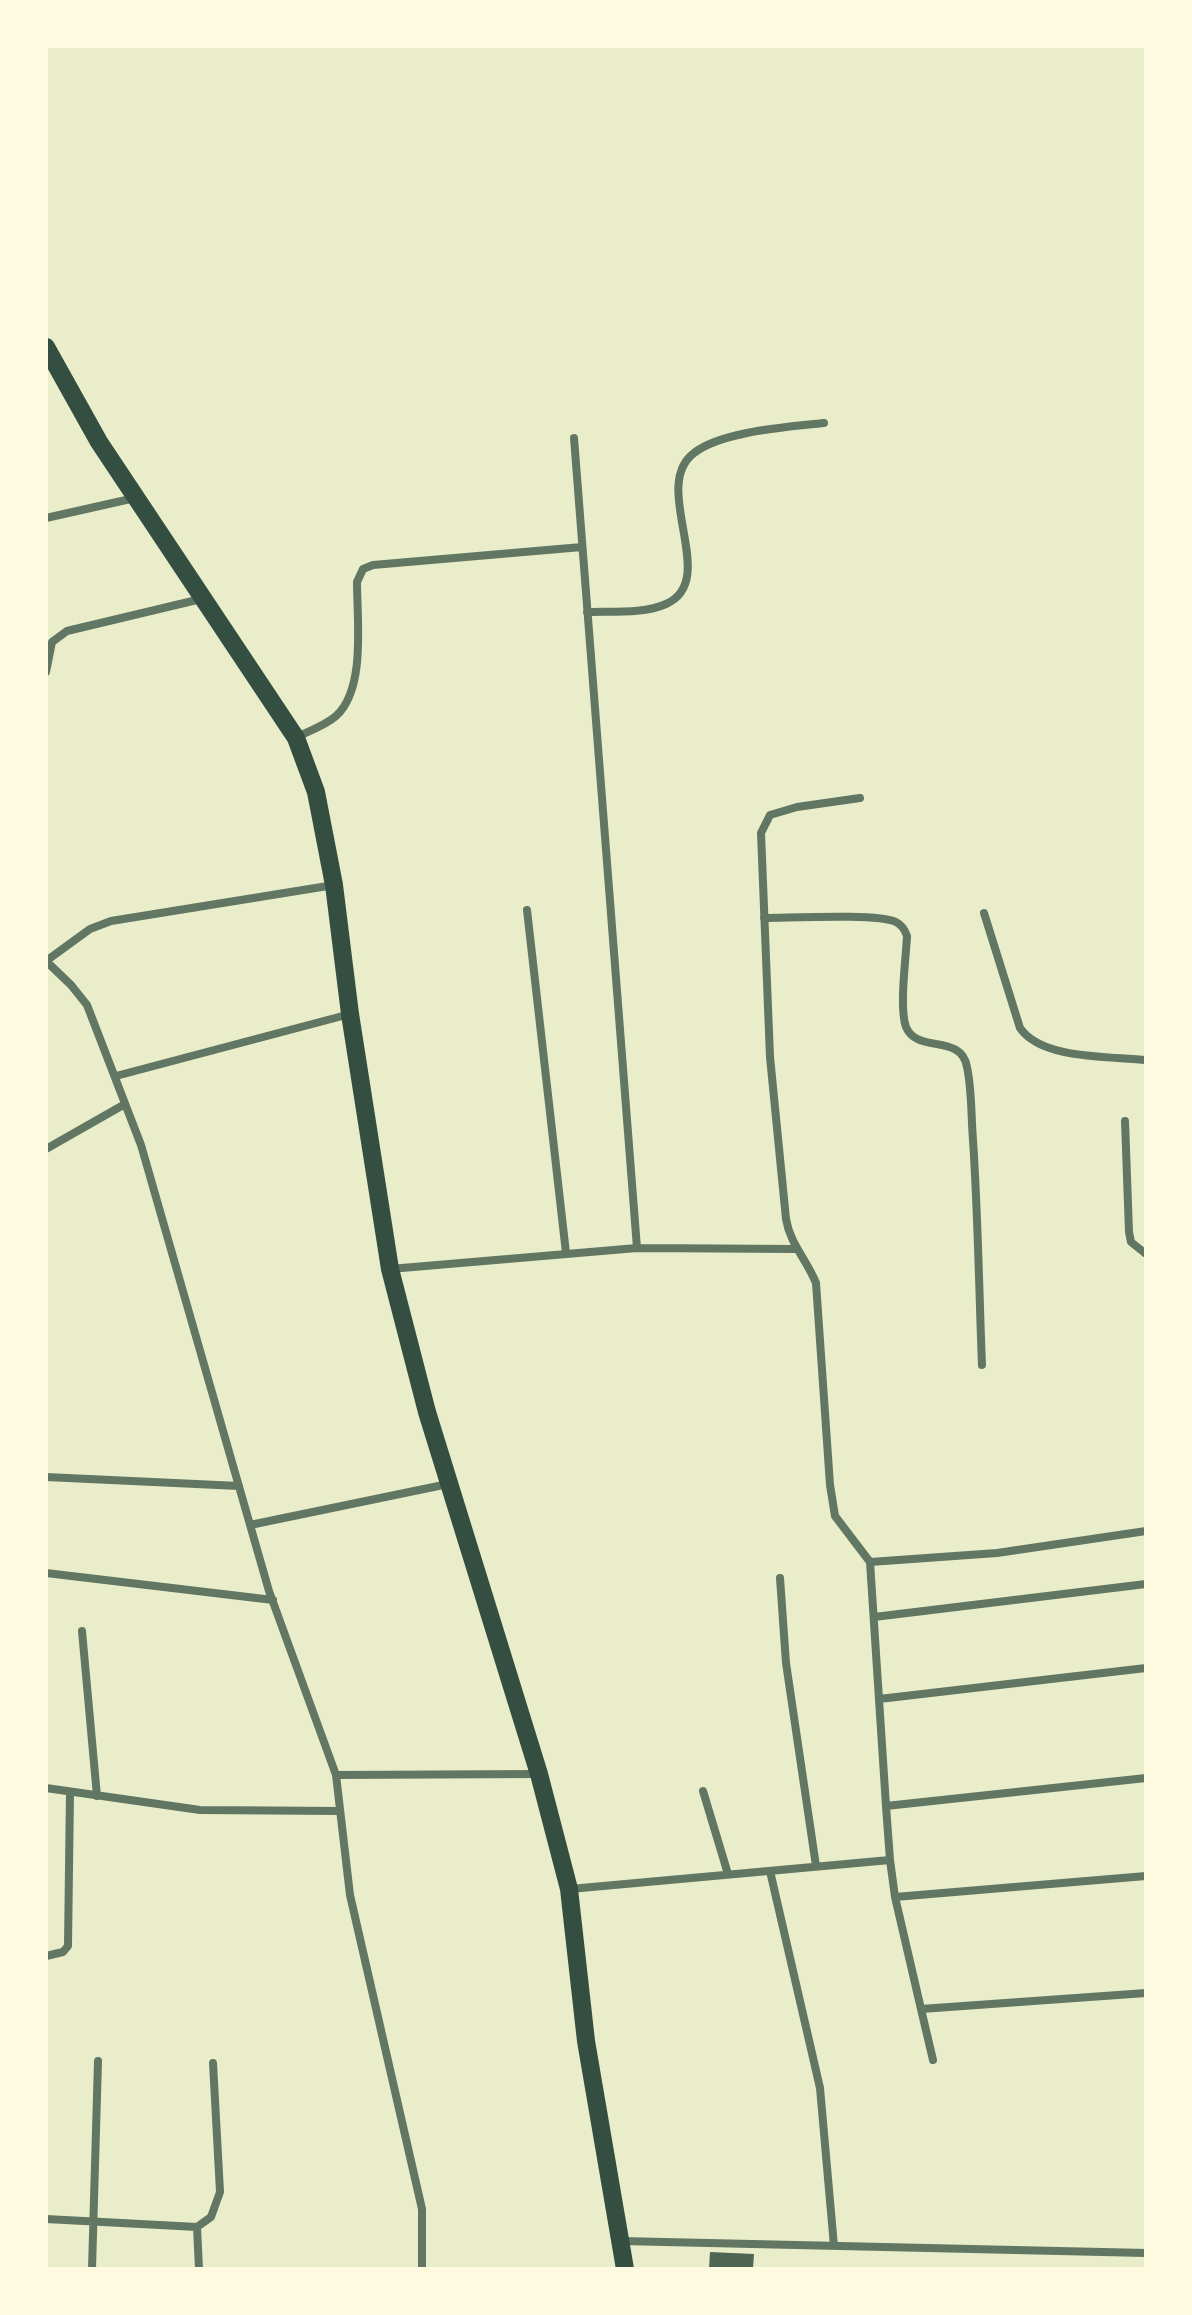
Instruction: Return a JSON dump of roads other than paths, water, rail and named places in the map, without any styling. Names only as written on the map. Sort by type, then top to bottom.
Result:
[{"type":"main road","points":[[46,347],[99,442],[296,738],[316,792],[334,885],[350,1014],[390,1269],[427,1412],[539,1774],[569,1889],[586,2041],[625,2269]]},
{"type":"street","points":[[587,612],[651,608],[669,603],[679,594],[686,582],[688,561],[678,478],[683,464],[694,452],[751,433],[824,423]]},
{"type":"street","points":[[574,438],[637,1248]]},
{"type":"street","points":[[46,518],[136,498]]},
{"type":"street","points":[[296,738],[335,717],[350,700],[355,680],[357,582],[363,569],[373,565],[582,547]]},
{"type":"street","points":[[46,672],[52,642],[67,631],[204,598]]},
{"type":"street","points":[[860,798],[797,807],[770,815],[761,833],[770,1057],[788,1234],[795,1249],[809,1265],[816,1283],[830,1485],[835,1516],[870,1562],[890,1860],[895,1897],[933,2060]]},
{"type":"street","points":[[334,885],[111,921],[90,929],[46,961],[87,1005],[141,1145],[273,1600],[336,1775],[350,1895],[422,2209],[422,2269]]},
{"type":"street","points":[[527,910],[566,1253]]},
{"type":"street","points":[[984,913],[1020,1028],[1025,1035],[1040,1046],[1055,1051],[1146,1060]]},
{"type":"street","points":[[764,918],[872,918],[898,922],[904,929],[907,936],[904,1012],[907,1029],[920,1040],[958,1050],[967,1066],[975,1172],[982,1365]]},
{"type":"street","points":[[116,1076],[350,1014]]},
{"type":"street","points":[[46,1149],[125,1104]]},
{"type":"street","points":[[1125,1121],[1129,1232],[1131,1242],[1146,1254]]},
{"type":"street","points":[[390,1269],[637,1248],[795,1249]]},
{"type":"street","points":[[46,1477],[239,1486]]},
{"type":"street","points":[[250,1525],[448,1484]]},
{"type":"street","points":[[870,1562],[997,1553],[1146,1531]]},
{"type":"street","points":[[46,1573],[273,1600]]},
{"type":"street","points":[[780,1578],[786,1663],[816,1866]]},
{"type":"street","points":[[874,1617],[1146,1584]]},
{"type":"street","points":[[82,1631],[97,1796]]},
{"type":"street","points":[[879,1699],[1146,1668]]},
{"type":"street","points":[[336,1775],[539,1774]]},
{"type":"street","points":[[886,1806],[1146,1778]]},
{"type":"street","points":[[46,1788],[200,1810],[340,1811]]},
{"type":"street","points":[[703,1791],[728,1874]]},
{"type":"street","points":[[46,1956],[63,1952],[68,1946],[70,1792]]},
{"type":"street","points":[[569,1889],[890,1860]]},
{"type":"street","points":[[770,1871],[820,2088],[834,2246]]},
{"type":"street","points":[[895,1897],[1146,1876]]},
{"type":"street","points":[[921,2009],[1146,1993]]},
{"type":"street","points":[[92,2269],[98,2061]]},
{"type":"street","points":[[46,2219],[197,2227],[211,2217],[220,2192],[213,2063]]},
{"type":"street","points":[[197,2227],[199,2269]]},
{"type":"street","points":[[621,2241],[1146,2253]]}]
